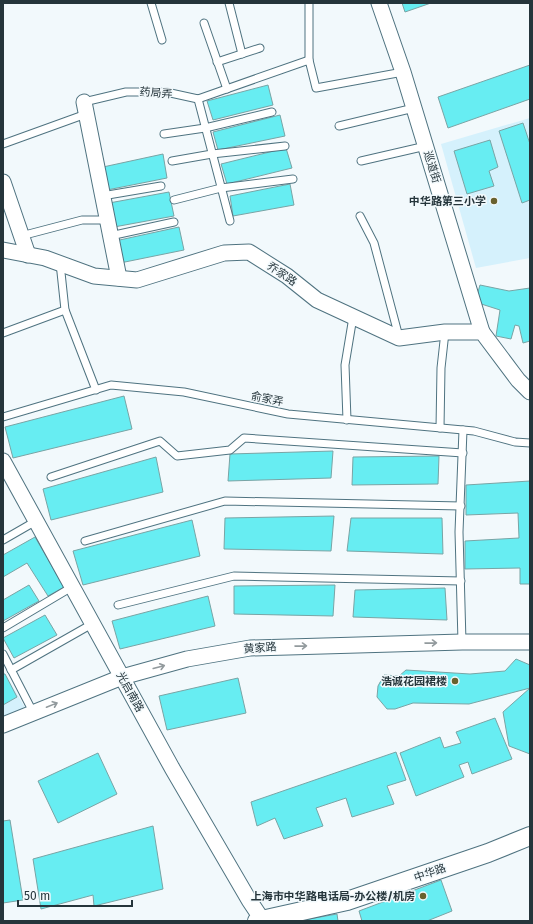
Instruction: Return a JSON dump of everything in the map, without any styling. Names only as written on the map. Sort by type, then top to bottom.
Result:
[{"type":"street","name":"巡道街","points":[[378,3],[403,72],[482,332]]},
{"type":"street","points":[[85,108],[119,278]]},
{"type":"street","points":[[3,182],[28,255]]},
{"type":"street","name":"乔家路","points":[[3,250],[45,258],[94,276],[137,280],[224,253],[249,252],[287,276],[317,300],[399,338]]},
{"type":"street","points":[[399,338],[445,332],[482,332],[518,380],[530,392]]},
{"type":"street","name":"光启南路","points":[[4,465],[176,775],[261,921]]},
{"type":"street","name":"黄家路","points":[[3,725],[122,677],[187,659],[250,648],[462,642],[530,642]]},
{"type":"street","name":"中华路","points":[[261,921],[348,901],[488,854],[530,836]]},
{"type":"lane","points":[[152,3],[162,40]]},
{"type":"lane","points":[[229,3],[242,54]]},
{"type":"lane","points":[[310,3],[309,60],[316,88],[403,72]]},
{"type":"lane","points":[[204,23],[226,89]]},
{"type":"lane","points":[[217,62],[260,48]]},
{"type":"lane","points":[[230,221],[198,99],[309,60]]},
{"type":"lane","name":"药局弄","points":[[3,144],[85,108],[126,92],[166,92],[198,99]]},
{"type":"lane","points":[[339,126],[414,108]]},
{"type":"lane","points":[[164,134],[205,128],[272,112]]},
{"type":"lane","points":[[172,161],[212,154],[285,146]]},
{"type":"lane","points":[[361,161],[426,146]]},
{"type":"lane","points":[[174,200],[221,188],[293,179]]},
{"type":"lane","points":[[102,196],[161,186]]},
{"type":"lane","points":[[360,216],[374,243],[399,338]]},
{"type":"lane","points":[[22,236],[82,220],[107,220]]},
{"type":"lane","points":[[110,236],[174,222]]},
{"type":"lane","points":[[60,263],[65,310],[96,390]]},
{"type":"lane","points":[[3,333],[65,310]]},
{"type":"lane","points":[[347,420],[345,365],[353,317]]},
{"type":"lane","points":[[440,428],[441,368],[445,332]]},
{"type":"lane","name":"俞家弄","points":[[3,416],[111,386],[184,392],[288,414],[474,431],[515,442],[530,443]]},
{"type":"lane","points":[[462,642],[461,506],[463,430]]},
{"type":"lane","points":[[51,478],[160,441],[177,456],[230,450],[244,438],[462,453]]},
{"type":"lane","points":[[85,541],[225,501],[461,506]]},
{"type":"lane","points":[[3,540],[36,521]]},
{"type":"lane","points":[[118,605],[234,576],[461,581]]},
{"type":"lane","points":[[3,628],[72,587]]},
{"type":"lane","points":[[11,670],[92,624]]},
{"type":"lane","points":[[3,654],[33,712]]},
{"type":"shaded area","name":"中华路第三小学","points":[[530,118],[530,258],[476,268],[441,144]]},
{"type":"shaded area","points":[[3,670],[27,711],[3,721]]},
{"type":"building","points":[[402,3],[431,3],[405,12]]},
{"type":"building","points":[[530,65],[530,99],[448,128],[438,97]]},
{"type":"building","points":[[268,85],[273,105],[213,120],[207,101]]},
{"type":"building","points":[[280,115],[285,136],[218,150],[213,132]]},
{"type":"building","points":[[523,123],[530,144],[530,200],[522,203],[499,131]]},
{"type":"building","points":[[490,140],[498,167],[489,171],[494,186],[467,194],[454,151]]},
{"type":"building","points":[[286,148],[292,168],[227,184],[221,164]]},
{"type":"building","points":[[163,154],[167,178],[107,190],[103,167]]},
{"type":"building","points":[[290,184],[294,205],[233,216],[230,196]]},
{"type":"building","points":[[169,192],[174,216],[114,227],[109,203]]},
{"type":"building","points":[[179,227],[184,250],[120,263],[115,241]]},
{"type":"building","points":[[480,285],[509,291],[530,288],[530,341],[523,343],[519,326],[515,325],[511,339],[496,336],[500,310],[475,302]]},
{"type":"building","points":[[124,396],[132,429],[13,458],[5,427]]},
{"type":"building","points":[[333,451],[331,478],[228,481],[230,454]]},
{"type":"building","points":[[439,456],[438,484],[352,485],[353,457]]},
{"type":"building","points":[[156,457],[163,492],[51,520],[43,489]]},
{"type":"building","points":[[530,481],[530,584],[520,584],[520,568],[465,569],[465,541],[519,538],[518,513],[466,515],[466,485]]},
{"type":"building","points":[[334,516],[331,551],[224,549],[225,518]]},
{"type":"building","points":[[351,518],[442,518],[443,554],[347,551]]},
{"type":"building","points":[[192,520],[200,556],[83,585],[73,551]]},
{"type":"building","points":[[35,537],[64,587],[48,596],[27,563],[3,577],[3,555]]},
{"type":"building","points":[[29,585],[39,601],[3,621],[3,600]]},
{"type":"building","points":[[335,585],[333,616],[234,614],[234,586]]},
{"type":"building","points":[[445,588],[447,620],[353,617],[355,590]]},
{"type":"building","points":[[208,596],[215,626],[120,649],[112,621]]},
{"type":"building","points":[[45,615],[57,635],[14,658],[3,638]]},
{"type":"building","name":"浩诚花园裙楼","points":[[516,659],[530,665],[530,688],[469,704],[413,703],[395,709],[387,709],[377,697],[378,686],[384,675],[399,676],[406,670],[470,674],[505,671]]},
{"type":"building","points":[[3,674],[5,674],[17,697],[3,705]]},
{"type":"building","points":[[238,678],[246,713],[167,730],[159,696]]},
{"type":"building","points":[[530,688],[530,754],[509,746],[503,712]]},
{"type":"building","points":[[495,718],[512,759],[472,774],[468,762],[459,765],[464,777],[416,796],[400,753],[440,737],[444,748],[461,743],[456,732]]},
{"type":"building","points":[[396,752],[406,780],[387,786],[394,804],[352,817],[346,798],[316,808],[323,826],[284,839],[275,818],[257,826],[251,802]]},
{"type":"building","points":[[98,753],[117,794],[58,823],[38,781]]},
{"type":"building","points":[[10,820],[23,900],[3,903],[3,821]]},
{"type":"building","points":[[153,826],[163,889],[94,906],[93,895],[41,909],[33,859]]},
{"type":"building","name":"上海市中华路电话局-办公楼/机房","points":[[441,880],[452,911],[427,921],[362,921],[359,911]]},
{"type":"building","name":"上海市中华路电话局-办公楼/机房","points":[[337,914],[338,921],[298,921]]},
{"type":"place","name":"中华路第三小学","points":[[494,201]]},
{"type":"place","name":"浩诚花园裙楼","points":[[455,681]]},
{"type":"place","name":"上海市中华路电话局-办公楼/机房","points":[[423,896]]}]
